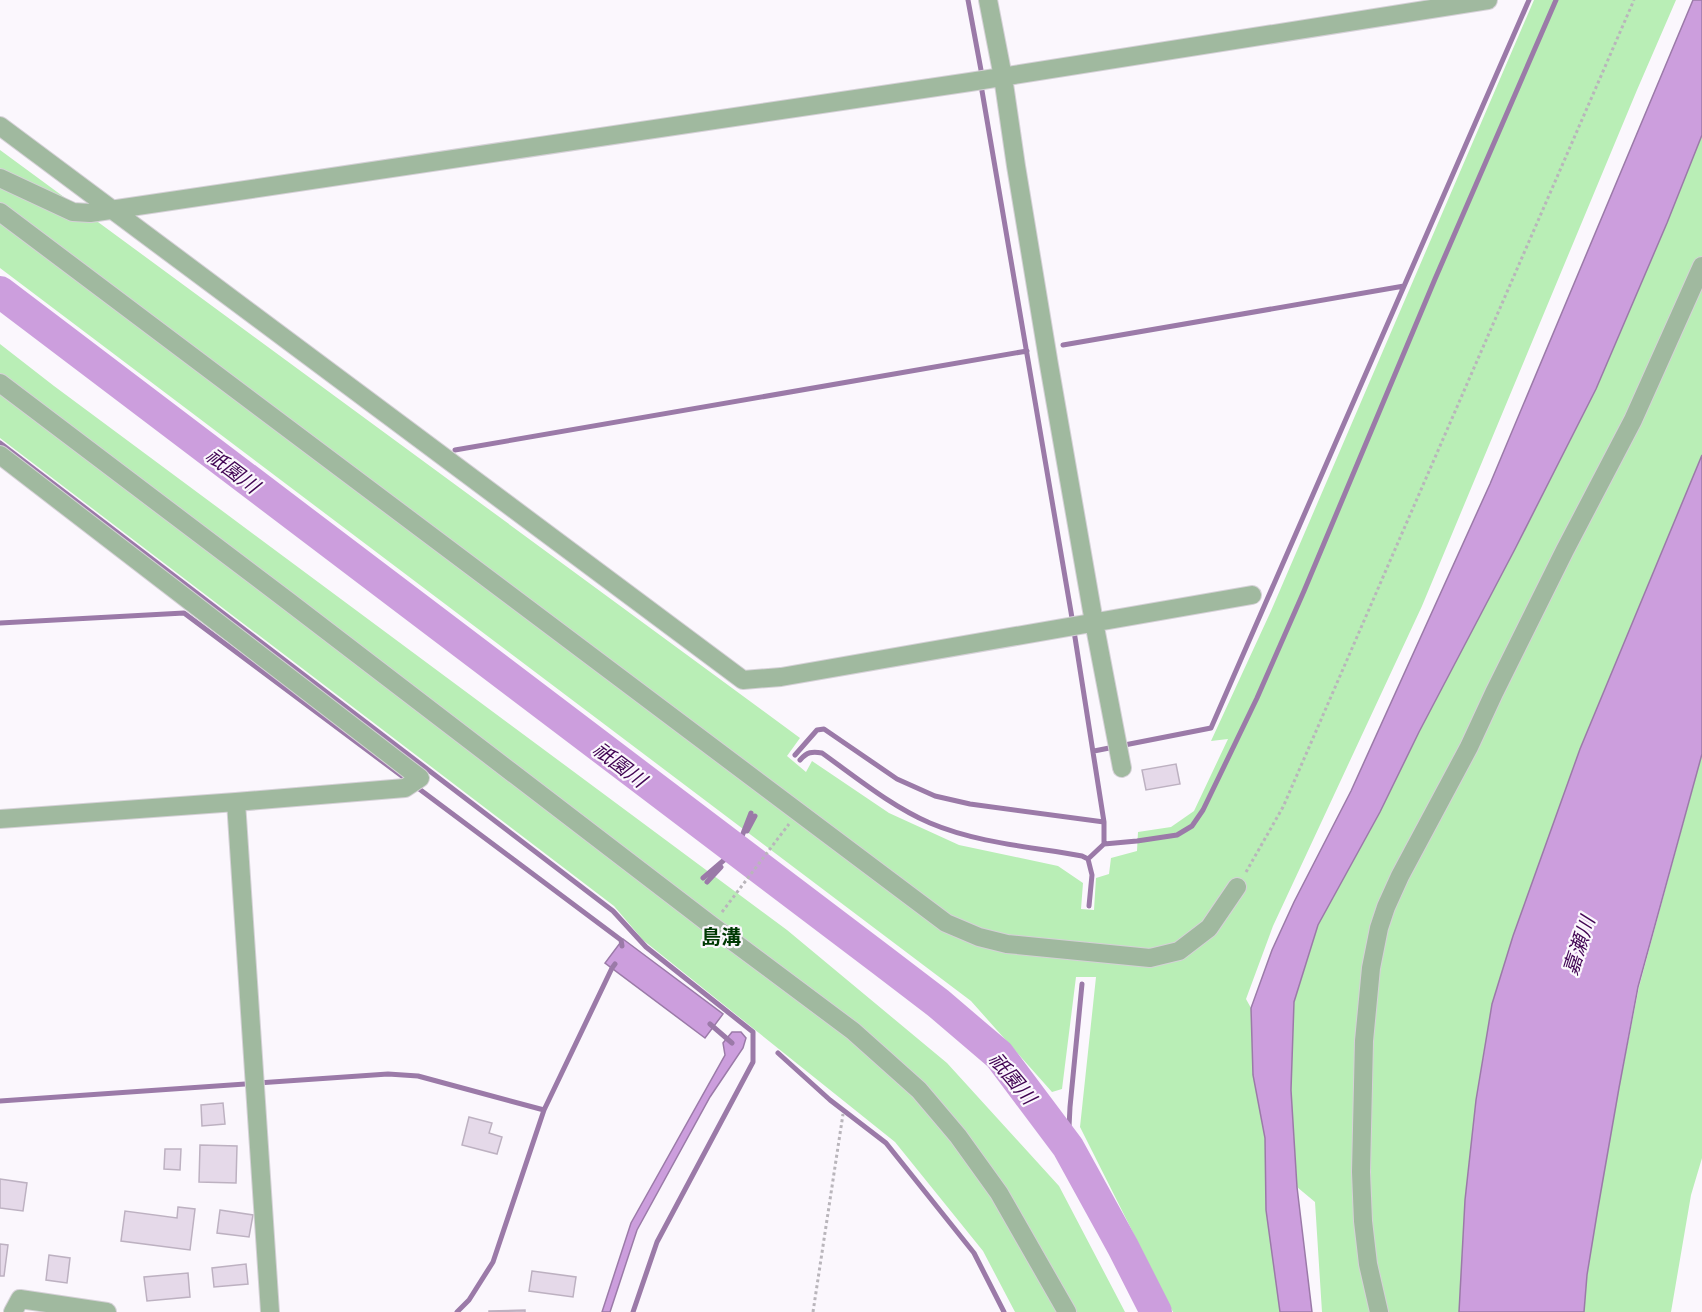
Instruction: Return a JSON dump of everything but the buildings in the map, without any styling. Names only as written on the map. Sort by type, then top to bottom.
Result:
[{"type":"street","points":[[988,0],[1004,77],[1043,330],[1122,768]]},
{"type":"street","points":[[0,178],[73,212],[90,213],[1004,77],[1488,0]]},
{"type":"street","points":[[0,126],[743,680],[781,676],[1252,595]]},
{"type":"street","points":[[0,212],[945,923],[979,937],[1007,944],[1150,958],[1179,951],[1209,928],[1237,888]]},
{"type":"street","points":[[1379,1312],[1368,1264],[1361,1172],[1364,1041],[1371,968],[1379,928],[1401,876],[1469,747],[1560,560],[1633,420],[1702,266]]},
{"type":"street","points":[[0,383],[711,925],[853,1030],[919,1090],[957,1137],[999,1193],[1067,1312]]},
{"type":"street","points":[[0,455],[412,783],[236,802],[0,819]]},
{"type":"street","points":[[236,802],[270,1312]]},
{"type":"street","points":[[13,1312],[20,1299],[107,1312]]},
{"type":"path","points":[[1237,888],[1283,807],[1634,0]]},
{"type":"path","points":[[711,925],[798,813]]},
{"type":"path","points":[[813,1312],[843,1114]]},
{"type":"green space","points":[[1534,0],[1676,0],[1422,606],[1273,926],[1246,999],[1251,1008],[1253,1075],[1265,1138],[1266,1210],[1280,1312],[1173,1312],[1080,1127],[1096,977],[1076,977],[1062,1089],[1052,1092],[971,1001],[0,268],[0,150],[800,738],[787,756],[806,772],[812,761],[889,813],[959,845],[1058,866],[1083,883],[1081,909],[1094,910],[1096,878],[1109,874],[1111,858],[1137,851],[1138,832],[1171,827],[1194,811],[1228,739],[1211,741],[1271,611]]},
{"type":"green space","points":[[1702,38],[1702,455],[1580,749],[1513,936],[1492,1004],[1476,1100],[1465,1200],[1459,1312],[1322,1312],[1315,1202],[1297,1187],[1291,1090],[1294,1002],[1318,925],[1380,812],[1596,389]]},
{"type":"green space","points":[[0,344],[787,930],[947,1063],[1059,1186],[1125,1312],[1015,1312],[983,1251],[895,1142],[643,940],[614,906],[0,438]]},
{"type":"green space","points":[[1702,754],[1702,1158],[1691,1195],[1671,1312],[1584,1312],[1587,1275],[1598,1208],[1639,987]]},
{"type":"water","points":[[1693,0],[1702,0],[1702,135],[1667,223],[1596,389],[1380,812],[1318,925],[1294,1002],[1291,1090],[1297,1187],[1312,1312],[1280,1312],[1266,1210],[1265,1138],[1253,1075],[1251,1008],[1272,950],[1351,791],[1490,484]]},
{"type":"water","name":"嘉瀬川","points":[[1702,455],[1702,754],[1638,987],[1598,1208],[1587,1275],[1584,1312],[1459,1312],[1465,1200],[1476,1100],[1492,1004],[1513,936],[1580,749]]},
{"type":"water","points":[[623,939],[723,1014],[705,1038],[605,963]]},
{"type":"water","points":[[732,1032],[741,1032],[746,1038],[743,1048],[710,1097],[637,1230],[610,1312],[602,1312],[631,1223],[725,1055],[723,1043]]},
{"type":"waterway","points":[[795,755],[817,730],[824,729],[897,779],[935,796],[970,804],[1104,822],[968,0]]},
{"type":"waterway","points":[[1094,751],[1211,728],[1529,0]]},
{"type":"waterway","points":[[1088,859],[1104,844],[1177,835],[1192,826],[1203,810],[1257,698],[1304,591],[1435,279],[1556,0]]},
{"type":"waterway","points":[[1063,345],[1404,286]]},
{"type":"waterway","name":"祇園川","points":[[0,292],[938,1003],[999,1055],[1068,1147],[1156,1312]]},
{"type":"waterway","points":[[455,450],[1027,351]]},
{"type":"waterway","points":[[0,443],[613,911],[646,947],[753,1032],[753,1062],[657,1242],[633,1312]]},
{"type":"waterway","points":[[0,623],[184,613],[621,940],[622,946]]},
{"type":"waterway","points":[[800,760],[810,753],[822,753],[874,791],[916,816],[948,830],[1005,844],[1082,856],[1088,859]]},
{"type":"waterway","name":"祇園川","points":[[703,878],[737,849],[751,813]]},
{"type":"waterway","points":[[747,831],[755,816]]},
{"type":"waterway","points":[[1104,822],[1104,844]]},
{"type":"waterway","points":[[1088,859],[1092,875],[1089,906]]},
{"type":"waterway","points":[[707,882],[721,867]]},
{"type":"waterway","points":[[457,1312],[469,1300],[493,1262],[544,1110],[615,964]]},
{"type":"waterway","points":[[1068,1147],[1082,984]]},
{"type":"waterway","points":[[710,1024],[732,1043]]},
{"type":"waterway","points":[[778,1053],[830,1100],[886,1143],[974,1253],[1004,1312]]},
{"type":"waterway","points":[[0,1101],[388,1074],[418,1076],[544,1110]]},
{"type":"district","name":"島溝","points":[[721,935]]}]
